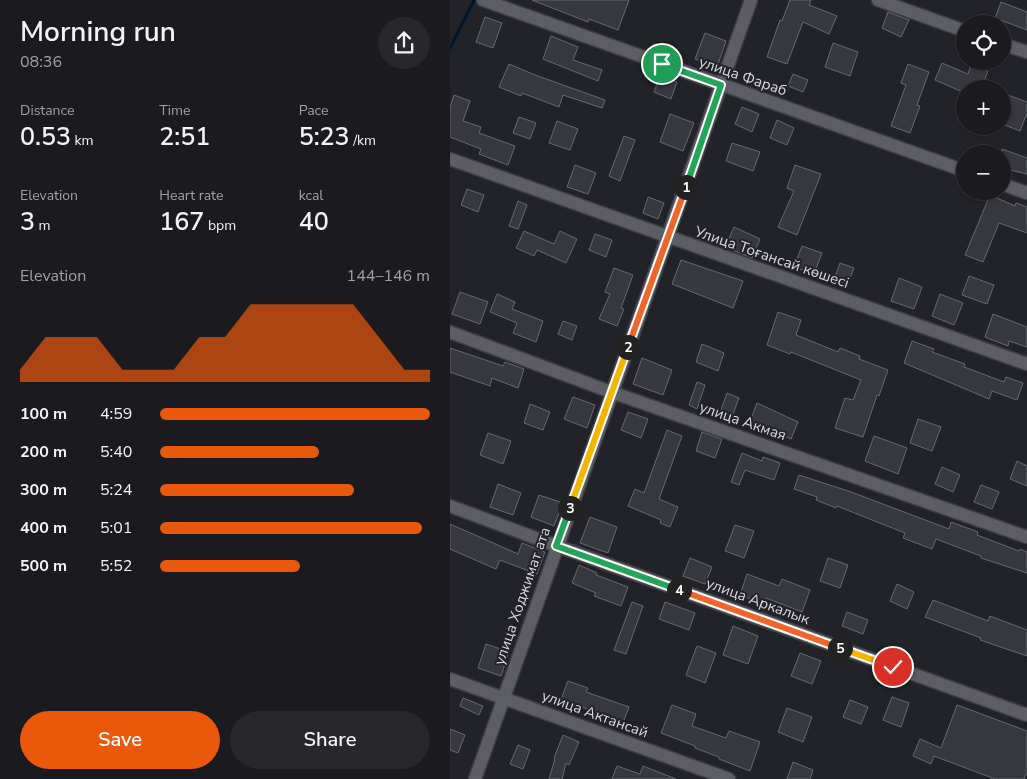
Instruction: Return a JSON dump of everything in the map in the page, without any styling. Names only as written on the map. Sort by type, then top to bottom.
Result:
[{"type":"street","name":"улица Фараб","points":[[483,0],[956,168]]},
{"type":"street","name":"улица Ходжимат ата","points":[[475,779],[751,0]]},
{"type":"street","points":[[878,0],[956,28]]},
{"type":"street","points":[[1011,47],[1027,52]]},
{"type":"street","name":"Улица Тоғансай көшесі","points":[[450,159],[1027,364]]},
{"type":"street","points":[[1011,187],[1027,193]]},
{"type":"street","name":"улица Акмая","points":[[450,332],[611,392],[1027,537]]},
{"type":"street","name":"улица Аркалык","points":[[450,506],[556,546],[1027,715]]},
{"type":"street","name":"улица Актансай","points":[[450,680],[729,779]]},
{"type":"building","points":[[532,0],[629,0],[618,30],[589,19],[588,22]]},
{"type":"building","points":[[790,0],[811,0],[809,5],[837,16],[829,34],[803,22],[787,64],[767,57],[780,20],[782,21]]},
{"type":"building","points":[[1001,2],[1027,12],[1027,30],[1011,24],[1011,15],[996,15]]},
{"type":"building","points":[[888,12],[909,20],[901,37],[882,28]]},
{"type":"building","points":[[485,17],[502,23],[493,48],[476,42]]},
{"type":"building","points":[[705,33],[726,41],[717,67],[695,59]]},
{"type":"building","points":[[551,36],[578,47],[573,60],[602,70],[598,81],[543,59]]},
{"type":"building","points":[[833,43],[858,52],[850,76],[825,67]]},
{"type":"building","points":[[942,63],[968,74],[969,70],[988,71],[984,80],[956,80],[956,89],[935,80]]},
{"type":"building","points":[[509,64],[605,100],[602,108],[563,95],[559,107],[522,93],[521,96],[499,87]]},
{"type":"building","points":[[908,64],[929,72],[917,105],[920,106],[910,133],[891,126],[906,85],[901,83]]},
{"type":"building","points":[[793,74],[808,80],[803,92],[788,86]]},
{"type":"building","points":[[660,76],[677,82],[671,99],[654,92]]},
{"type":"building","points":[[454,95],[470,101],[463,121],[481,127],[479,133],[515,146],[508,165],[479,154],[481,149],[450,137],[450,107]]},
{"type":"building","points":[[1011,96],[1027,102],[1027,113],[1020,131],[1011,128]]},
{"type":"building","points":[[742,107],[759,114],[752,132],[735,124]]},
{"type":"building","points":[[670,114],[694,123],[683,151],[660,142]]},
{"type":"building","points":[[519,117],[536,123],[530,139],[513,133]]},
{"type":"building","points":[[777,120],[794,128],[787,145],[770,138]]},
{"type":"building","points":[[557,121],[578,129],[570,150],[549,143]]},
{"type":"building","points":[[624,136],[635,140],[620,181],[609,176]]},
{"type":"building","points":[[732,143],[760,152],[753,171],[726,161]]},
{"type":"building","points":[[1011,152],[1027,158],[1027,174],[1011,170]]},
{"type":"building","points":[[575,165],[596,173],[588,194],[567,187]]},
{"type":"building","points":[[795,165],[821,174],[797,235],[778,227],[794,191],[787,188]]},
{"type":"building","points":[[467,189],[484,195],[478,212],[461,205]]},
{"type":"building","points":[[648,197],[664,203],[658,219],[643,213]]},
{"type":"building","points":[[988,200],[1001,200],[1015,206],[1016,203],[1027,207],[1027,233],[999,223],[983,262],[965,255]]},
{"type":"building","points":[[518,201],[527,205],[518,229],[509,226]]},
{"type":"building","points":[[734,227],[760,239],[752,258],[725,247]]},
{"type":"building","points":[[524,231],[554,244],[560,231],[577,239],[566,263],[537,250],[534,256],[516,248]]},
{"type":"building","points":[[595,234],[612,240],[606,257],[589,250]]},
{"type":"building","points":[[802,246],[822,253],[814,274],[794,267]]},
{"type":"building","points":[[681,260],[743,281],[733,308],[672,284]]},
{"type":"building","points":[[840,263],[854,268],[848,284],[834,280]]},
{"type":"building","points":[[614,268],[633,275],[621,308],[624,309],[617,326],[599,319],[610,294],[605,292]]},
{"type":"building","points":[[969,276],[994,285],[987,304],[962,295]]},
{"type":"building","points":[[899,278],[922,287],[914,309],[891,301]]},
{"type":"building","points":[[460,292],[488,302],[480,324],[452,314]]},
{"type":"building","points":[[497,294],[515,302],[512,309],[543,321],[536,342],[513,333],[517,323],[490,312]]},
{"type":"building","points":[[940,294],[963,303],[954,325],[932,316]]},
{"type":"building","points":[[778,312],[801,320],[796,335],[838,352],[840,348],[860,356],[859,359],[888,370],[879,396],[877,395],[863,437],[835,428],[845,398],[853,400],[861,380],[791,352],[790,354],[767,345]]},
{"type":"building","points":[[993,314],[1027,327],[1027,347],[1009,341],[1008,346],[985,337]]},
{"type":"building","points":[[563,321],[577,326],[572,340],[558,334]]},
{"type":"building","points":[[912,341],[934,349],[932,352],[965,364],[964,367],[1004,382],[1006,377],[1023,383],[1017,400],[992,391],[989,399],[904,363]]},
{"type":"building","points":[[702,344],[724,353],[718,371],[696,362]]},
{"type":"building","points":[[450,348],[503,366],[505,362],[524,369],[518,388],[492,378],[490,386],[450,372]]},
{"type":"building","points":[[642,358],[672,370],[663,395],[633,384]]},
{"type":"building","points":[[697,382],[705,385],[697,409],[689,405]]},
{"type":"building","points":[[727,393],[739,398],[732,417],[720,413]]},
{"type":"building","points":[[573,397],[595,405],[587,428],[564,419]]},
{"type":"building","points":[[757,403],[798,422],[791,439],[761,426],[761,428],[749,424]]},
{"type":"building","points":[[530,404],[550,412],[543,430],[524,423]]},
{"type":"building","points":[[628,412],[648,419],[641,438],[621,430]]},
{"type":"building","points":[[918,419],[941,427],[932,451],[910,443]]},
{"type":"building","points":[[667,430],[682,436],[659,499],[678,507],[670,527],[660,523],[661,520],[628,506],[635,489],[644,493]]},
{"type":"building","points":[[702,432],[722,439],[715,458],[696,451]]},
{"type":"building","points":[[488,433],[511,441],[503,464],[480,455]]},
{"type":"building","points":[[874,436],[907,448],[898,474],[865,461]]},
{"type":"building","points":[[742,453],[762,461],[763,457],[780,463],[774,480],[745,470],[739,485],[731,482]]},
{"type":"building","points":[[1017,461],[1027,466],[1027,486],[1010,479]]},
{"type":"building","points":[[942,467],[960,475],[953,492],[935,484]]},
{"type":"building","points":[[799,475],[851,492],[949,529],[951,522],[978,532],[977,535],[1019,551],[1020,549],[1027,552],[1027,573],[981,558],[981,556],[936,539],[932,549],[903,538],[905,533],[837,506],[836,508],[816,500],[817,497],[794,489]]},
{"type":"building","points":[[498,484],[521,493],[513,515],[490,507]]},
{"type":"building","points":[[981,485],[999,492],[992,509],[974,502]]},
{"type":"building","points":[[539,495],[563,503],[554,526],[531,517]]},
{"type":"building","points":[[590,517],[617,527],[608,553],[580,543]]},
{"type":"building","points":[[450,524],[518,554],[522,543],[545,552],[537,574],[500,560],[496,569],[450,549]]},
{"type":"building","points":[[735,525],[754,531],[744,558],[725,551]]},
{"type":"building","points":[[690,558],[712,567],[705,584],[683,576]]},
{"type":"building","points":[[828,558],[848,565],[840,588],[820,581]]},
{"type":"building","points":[[579,565],[597,573],[596,575],[628,587],[621,606],[594,596],[596,593],[572,583]]},
{"type":"building","points":[[747,574],[779,586],[782,579],[810,590],[802,612],[766,598],[764,604],[740,595]]},
{"type":"building","points":[[897,584],[914,592],[907,609],[890,601]]},
{"type":"building","points":[[933,600],[988,621],[990,616],[1027,630],[1027,656],[980,640],[981,638],[925,617]]},
{"type":"building","points":[[632,602],[643,606],[626,654],[614,650]]},
{"type":"building","points":[[665,602],[695,613],[689,630],[659,619]]},
{"type":"building","points":[[847,612],[868,620],[863,634],[842,626]]},
{"type":"building","points":[[733,626],[758,636],[748,664],[723,655]]},
{"type":"building","points":[[486,644],[509,652],[501,676],[478,668]]},
{"type":"building","points":[[697,646],[716,653],[705,683],[686,675]]},
{"type":"building","points":[[800,653],[821,661],[812,684],[791,676]]},
{"type":"building","points":[[568,681],[588,688],[586,692],[629,707],[621,728],[590,716],[592,711],[561,699]]},
{"type":"building","points":[[892,697],[909,703],[901,727],[883,720]]},
{"type":"building","points":[[463,698],[483,706],[479,715],[460,706]]},
{"type":"building","points":[[850,700],[868,707],[861,724],[843,717]]},
{"type":"building","points":[[672,705],[696,714],[692,726],[726,738],[729,731],[760,742],[750,771],[661,733]]},
{"type":"building","points":[[957,705],[1027,731],[1027,772],[1024,779],[995,779],[934,756],[931,764],[913,756],[920,739],[941,748]]},
{"type":"building","points":[[787,708],[812,717],[803,742],[778,732]]},
{"type":"building","points":[[450,729],[465,735],[458,753],[450,750]]},
{"type":"building","points":[[563,735],[579,742],[569,765],[566,763],[562,779],[549,779],[554,758]]},
{"type":"building","points":[[518,745],[530,750],[523,769],[510,764]]},
{"type":"building","points":[[793,762],[813,770],[810,779],[787,779]]},
{"type":"building","points":[[617,766],[640,774],[643,766],[676,779],[612,779]]},
{"type":"waterway","points":[[450,48],[474,0]]},
{"type":"route","points":[[662,64],[721,85],[668,238],[556,546],[893,667]]}]
